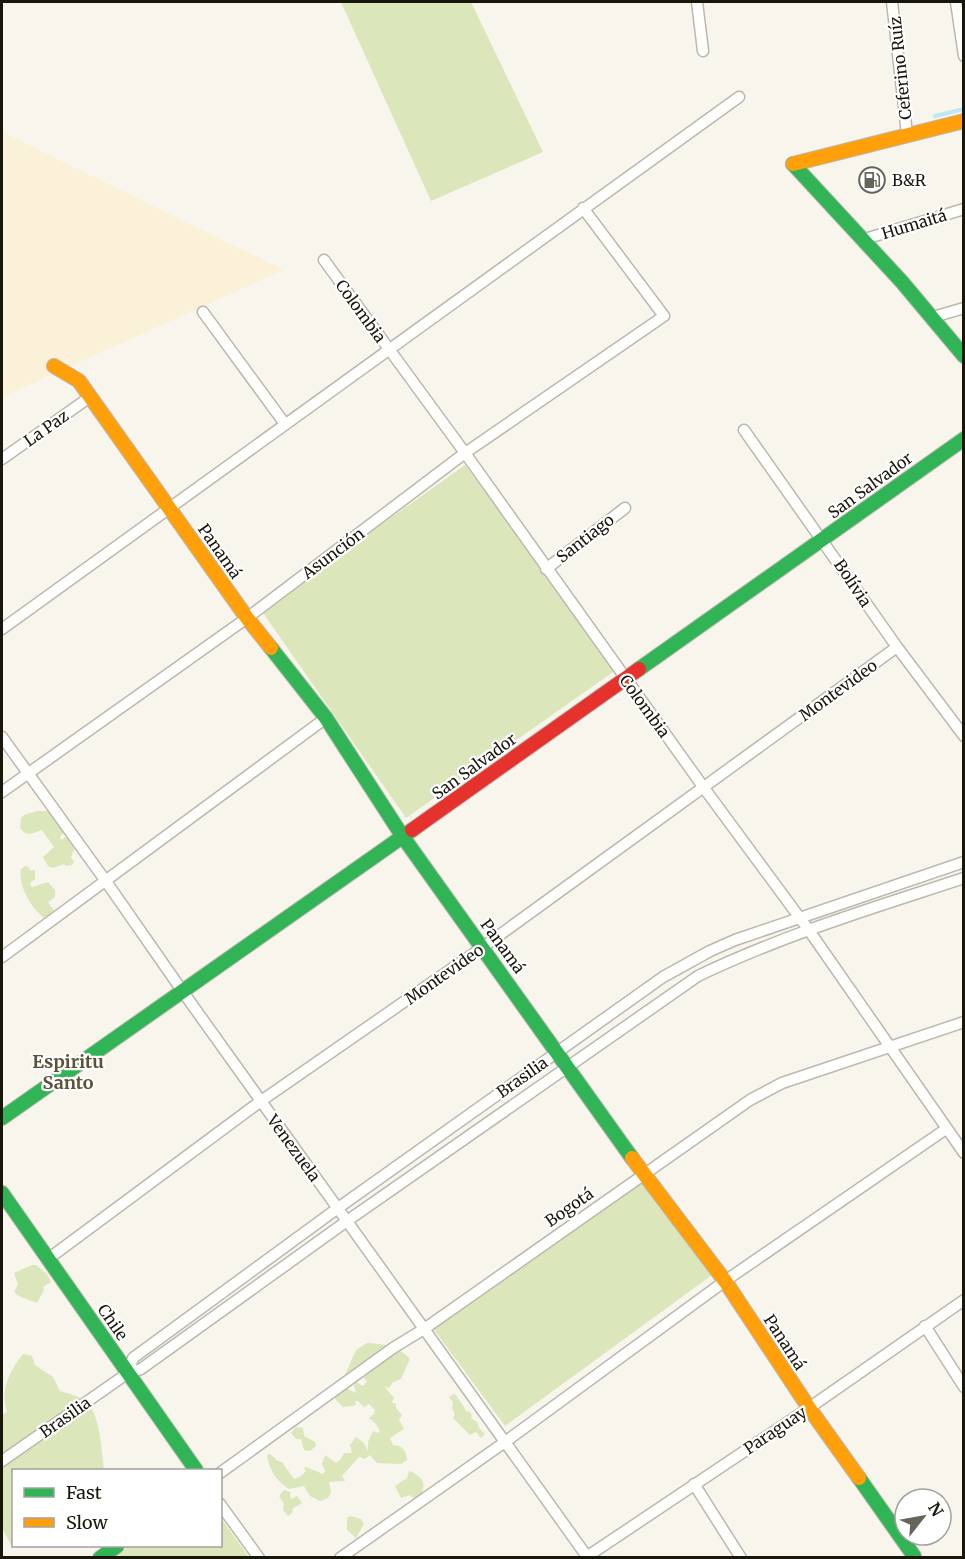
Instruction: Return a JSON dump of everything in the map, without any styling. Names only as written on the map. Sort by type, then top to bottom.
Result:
[{"type":"street","points":[[697,2],[703,51]]},
{"type":"street","name":"Ceferino Ruíz","points":[[892,2],[907,134]]},
{"type":"street","points":[[956,2],[963,56]]},
{"type":"street","points":[[2,629],[739,97]]},
{"type":"street","points":[[963,121],[793,164],[865,239],[933,317],[963,356]]},
{"type":"street","name":"Asunción","points":[[2,792],[247,618],[465,453],[664,316],[583,208]]},
{"type":"street","name":"Humaitá","points":[[865,239],[963,209]]},
{"type":"street","name":"Colombia","points":[[324,260],[808,929],[963,1153]]},
{"type":"street","points":[[933,317],[963,308]]},
{"type":"street","points":[[203,312],[285,424]]},
{"type":"street","name":"Panamá","points":[[54,366],[76,377],[247,618],[326,718],[403,837],[644,1175],[725,1281],[809,1408],[914,1556]]},
{"type":"street","name":"La Paz","points":[[2,459],[90,397]]},
{"type":"street","name":"Bolívia","points":[[744,430],[897,647],[963,736]]},
{"type":"street","name":"San Salvador","points":[[2,1118],[403,837],[625,677],[823,540],[963,439]]},
{"type":"street","name":"Santiago","points":[[546,569],[625,508]]},
{"type":"street","name":"Montevideo","points":[[48,1259],[261,1101],[483,947],[897,647]]},
{"type":"street","points":[[2,957],[326,718]]},
{"type":"street","name":"Venezuela","points":[[2,737],[586,1557]]},
{"type":"street","name":"Brasilia","points":[[128,1373],[133,1358],[338,1208],[663,977],[710,951],[798,917],[963,862]]},
{"type":"street","name":"Brasilia","points":[[2,1461],[128,1373],[141,1369],[346,1221],[698,976],[744,954],[808,929],[963,878]]},
{"type":"street","points":[[902,883],[906,897]]},
{"type":"street","name":"Bogotá","points":[[222,1472],[393,1348],[424,1329],[750,1100],[782,1083],[963,1022]]},
{"type":"street","points":[[340,1557],[505,1442],[725,1281],[946,1129]]},
{"type":"street","points":[[443,1133],[453,1147]]},
{"type":"street","name":"Chile","points":[[2,1193],[195,1469]]},
{"type":"street","points":[[228,1288],[237,1300]]},
{"type":"street","name":"Paraguay","points":[[586,1557],[809,1408],[963,1300]]},
{"type":"street","points":[[925,1326],[963,1387]]},
{"type":"street","points":[[170,1331],[178,1342]]},
{"type":"street","points":[[694,1484],[741,1557]]},
{"type":"street","points":[[222,1507],[259,1557]]},
{"type":"street","points":[[100,1557],[114,1547]]},
{"type":"shaded area","points":[[2,132],[284,270],[2,397]]},
{"type":"green space","points":[[341,2],[471,2],[543,152],[431,201]]},
{"type":"green space","points":[[465,465],[616,670],[406,818],[261,610]]},
{"type":"green space","points":[[37,811],[48,811],[64,832],[60,837],[62,840],[65,837],[71,841],[74,849],[71,857],[74,862],[72,865],[64,864],[53,868],[48,866],[43,857],[54,847],[42,830],[28,834],[20,828],[21,818],[24,815]]},
{"type":"green space","points":[[25,866],[31,871],[35,870],[35,879],[30,883],[32,887],[48,882],[55,890],[55,897],[48,902],[55,912],[48,920],[27,898],[20,875],[21,869]]},
{"type":"green space","points":[[639,1178],[712,1275],[505,1426],[432,1327]]},
{"type":"green space","points":[[36,1265],[47,1274],[51,1282],[43,1287],[44,1290],[37,1303],[14,1292],[18,1284],[14,1273]]},
{"type":"green space","points":[[367,1343],[391,1346],[410,1359],[401,1379],[393,1382],[389,1388],[384,1386],[394,1398],[392,1402],[396,1404],[396,1408],[402,1415],[399,1420],[404,1429],[390,1438],[393,1445],[403,1449],[407,1460],[401,1464],[377,1463],[370,1455],[365,1459],[359,1457],[342,1476],[345,1481],[329,1482],[331,1492],[328,1498],[320,1501],[310,1496],[304,1486],[289,1489],[274,1474],[267,1455],[270,1454],[282,1462],[294,1479],[306,1471],[304,1468],[306,1467],[323,1474],[325,1471],[322,1464],[325,1455],[336,1463],[344,1453],[352,1453],[350,1445],[356,1437],[364,1443],[368,1451],[368,1442],[373,1431],[378,1433],[380,1431],[369,1418],[375,1410],[369,1404],[364,1407],[355,1401],[356,1405],[343,1407],[335,1399],[336,1394],[344,1387],[356,1393],[354,1386],[356,1382],[363,1386],[367,1382],[363,1376],[345,1375],[356,1350]]},
{"type":"green space","points":[[23,1354],[32,1356],[35,1365],[53,1377],[60,1391],[81,1398],[90,1406],[98,1428],[104,1469],[12,1469],[12,1545],[2,1528],[2,1415],[7,1412],[5,1389]]},
{"type":"green space","points":[[454,1394],[485,1434],[481,1438],[476,1432],[470,1435],[453,1418],[455,1414],[452,1408],[453,1402],[449,1397]]},
{"type":"green space","points":[[296,1427],[303,1428],[304,1436],[315,1442],[316,1446],[310,1451],[304,1450],[301,1439],[296,1439],[291,1433]]},
{"type":"green space","points":[[409,1471],[418,1475],[423,1481],[422,1493],[419,1497],[413,1498],[410,1495],[401,1498],[395,1486],[407,1478]]},
{"type":"green space","points":[[284,1490],[290,1492],[291,1499],[297,1496],[302,1503],[293,1508],[292,1513],[288,1516],[283,1510],[284,1504],[279,1496]]},
{"type":"green space","points":[[350,1516],[361,1519],[364,1524],[356,1538],[347,1530],[347,1518]]},
{"type":"green space","points":[[222,1519],[249,1557],[114,1558],[126,1547],[222,1547]]},
{"type":"waterway","points":[[935,116],[964,109]]},
{"type":"traffic: fast","points":[[793,164],[902,282],[964,356]]},
{"type":"traffic: fast","points":[[639,669],[964,439]]},
{"type":"traffic: fast","points":[[271,648],[326,718],[403,837],[632,1158]]},
{"type":"traffic: fast","points":[[2,1118],[412,830]]},
{"type":"traffic: fast","points":[[2,1193],[195,1469]]},
{"type":"traffic: fast","points":[[859,1478],[914,1556]]},
{"type":"traffic: fast","points":[[100,1558],[116,1547]]},
{"type":"traffic: slow","points":[[793,164],[964,121]]},
{"type":"traffic: slow","points":[[54,366],[79,381],[247,618],[271,648]]},
{"type":"traffic: slow","points":[[632,1158],[725,1281],[809,1408],[859,1478]]},
{"type":"traffic: jam","points":[[412,830],[639,669]]},
{"type":"place","name":"B&R","points":[[872,180]]},
{"type":"district","name":"Espiritu Santo","points":[[68,1072]]}]
